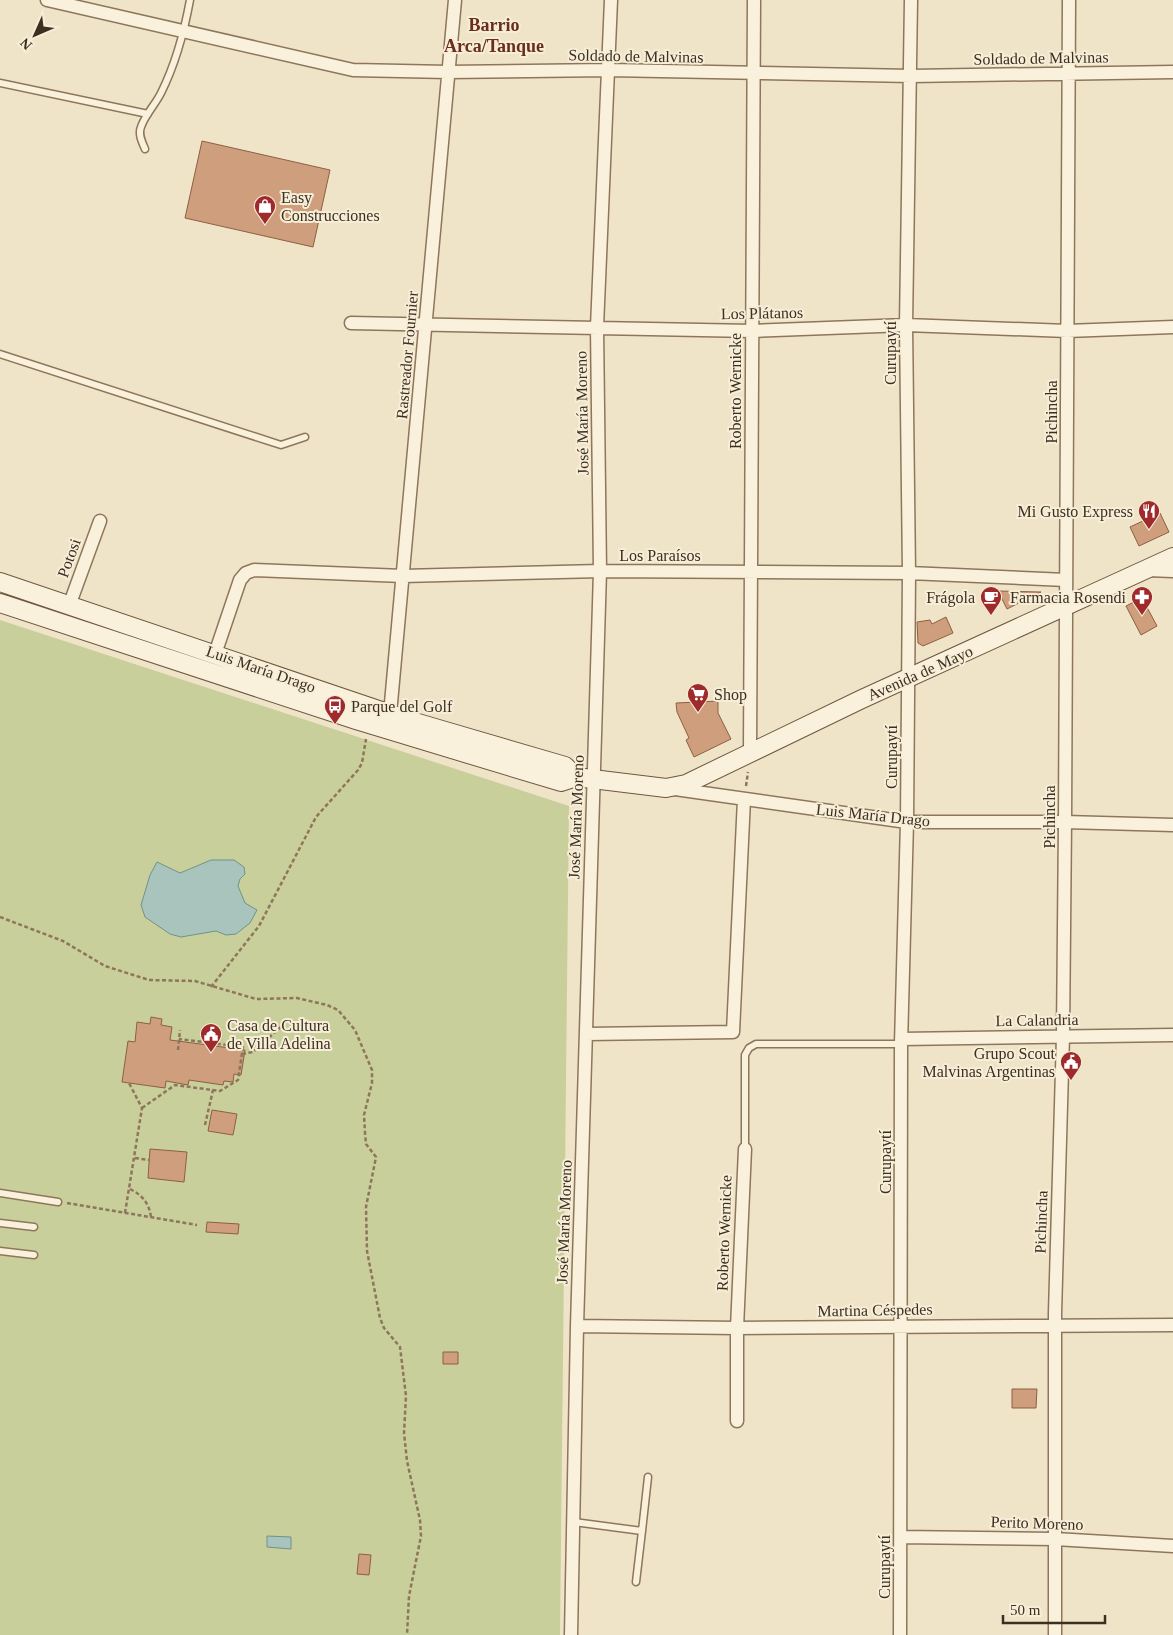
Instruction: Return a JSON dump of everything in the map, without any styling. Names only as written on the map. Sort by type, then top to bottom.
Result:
[{"type":"main road","name":"Avenida de Mayo","points":[[666,788],[686,784],[907,679],[1173,557]]},
{"type":"main road","name":"Luis María Drago","points":[[0,582],[390,714],[565,766],[584,779]]},
{"type":"main road","name":"Luis María Drago","points":[[0,603],[359,721],[562,782],[584,779],[666,788]]},
{"type":"street","name":"Soldado de Malvinas","points":[[47,0],[353,70],[448,72],[609,70],[911,76],[1173,72]]},
{"type":"street","name":"Rastreador Fournier","points":[[390,714],[455,0]]},
{"type":"street","name":"José María Moreno","points":[[571,1635],[577,1326],[586,1034],[584,779],[600,571],[597,328],[611,0]]},
{"type":"street","name":"Roberto Wernicke","points":[[750,753],[754,0]]},
{"type":"street","name":"Curupaytí","points":[[900,1635],[901,1042],[909,573],[906,325],[911,0]]},
{"type":"street","name":"Pichincha","points":[[1055,1635],[1055,1325],[1063,1036],[1065,822],[1069,0]]},
{"type":"street","name":"Los Plátanos","points":[[351,322],[426,326],[752,332],[906,325],[1067,331],[1173,327]]},
{"type":"street","name":"Potosi","points":[[69,606],[100,521]]},
{"type":"street","name":"Los Paraísos","points":[[215,654],[240,580],[246,573],[254,570],[402,576],[600,571],[751,571],[909,573],[1066,580]]},
{"type":"street","points":[[1144,570],[1173,571]]},
{"type":"street","name":"Luis María Drago","points":[[666,788],[906,822],[1065,822],[1173,825]]},
{"type":"street","points":[[586,1034],[733,1032],[744,799]]},
{"type":"street","name":"La Calandria","points":[[901,1042],[1063,1036],[1173,1035]]},
{"type":"street","name":"Roberto Wernicke","points":[[737,1421],[737,1328],[745,1149]]},
{"type":"street","name":"Martina Céspedes","points":[[577,1326],[737,1328],[1173,1325]]},
{"type":"street","name":"Perito Moreno","points":[[901,1537],[1055,1539],[1173,1546]]},
{"type":"lane","points":[[145,149],[140,137],[140,128],[160,95],[174,64],[184,31],[190,0]]},
{"type":"lane","points":[[0,83],[148,114]]},
{"type":"lane","points":[[0,354],[281,445],[305,437]]},
{"type":"lane","name":"La Calandria","points":[[749,1048],[756,1044],[901,1042]]},
{"type":"lane","name":"Roberto Wernicke","points":[[745,1149],[745,1055],[749,1048]]},
{"type":"lane","points":[[0,1193],[58,1202]]},
{"type":"lane","points":[[0,1223],[34,1227]]},
{"type":"lane","points":[[0,1251],[34,1255]]},
{"type":"lane","points":[[636,1582],[648,1477]]},
{"type":"lane","points":[[574,1522],[642,1531]]},
{"type":"path","points":[[211,987],[259,926],[316,817],[358,770],[362,763],[365,743]]},
{"type":"path","points":[[744,799],[750,753]]},
{"type":"path","points":[[0,917],[63,941],[95,961],[116,970],[149,980],[194,982],[256,999],[297,998],[333,1007],[344,1016],[355,1030],[372,1070],[372,1083],[364,1115],[366,1144],[376,1157],[366,1207],[367,1251],[380,1318],[384,1328],[400,1347],[406,1396],[404,1433],[407,1462],[420,1520],[421,1536],[409,1596],[407,1635]]},
{"type":"path","points":[[242,1054],[253,1052],[284,1024]]},
{"type":"path","points":[[178,1050],[180,1030]]},
{"type":"path","points":[[142,1108],[175,1085],[223,1090],[238,1080],[242,1047],[179,1039]]},
{"type":"path","points":[[126,1213],[142,1108],[129,1082]]},
{"type":"path","points":[[205,1125],[213,1090]]},
{"type":"path","points":[[135,1158],[150,1160]]},
{"type":"path","points":[[130,1189],[146,1202],[151,1217]]},
{"type":"path","points":[[58,1202],[198,1225]]},
{"type":"green space","points":[[0,620],[569,806],[560,1635],[0,1635]]},
{"type":"water","points":[[211,860],[234,860],[244,867],[245,874],[240,879],[238,886],[245,903],[257,910],[250,923],[236,934],[226,935],[216,931],[181,937],[170,934],[145,917],[141,905],[150,875],[157,862],[180,873]]},
{"type":"water","points":[[267,1536],[291,1537],[291,1549],[267,1547]]},
{"type":"building","points":[[202,141],[330,170],[313,247],[185,218]]},
{"type":"building","name":"Mi Gusto Express","points":[[1160,513],[1169,532],[1139,546],[1130,527]]},
{"type":"building","points":[[998,591],[1041,592],[1007,609]]},
{"type":"building","name":"Farmacia Rosendi","points":[[1142,598],[1157,626],[1141,635],[1126,606]]},
{"type":"building","points":[[946,617],[953,633],[923,646],[918,643],[917,622],[930,620],[932,624]]},
{"type":"building","points":[[718,701],[718,713],[731,739],[694,757],[686,740],[689,738],[677,712],[676,703]]},
{"type":"building","name":"Casa de Cultura de Villa Adelina","points":[[151,1017],[162,1019],[161,1025],[172,1027],[170,1040],[245,1050],[241,1075],[234,1074],[233,1082],[224,1081],[223,1085],[189,1080],[188,1085],[166,1081],[165,1088],[122,1082],[128,1041],[135,1042],[137,1022],[150,1024]]},
{"type":"building","points":[[212,1110],[237,1114],[233,1135],[208,1131]]},
{"type":"building","points":[[150,1149],[187,1152],[184,1182],[148,1178]]},
{"type":"building","points":[[207,1222],[239,1224],[238,1234],[206,1232]]},
{"type":"building","points":[[443,1352],[458,1352],[458,1364],[443,1364]]},
{"type":"building","points":[[1012,1389],[1037,1389],[1036,1408],[1012,1408]]},
{"type":"building","points":[[359,1554],[371,1555],[369,1575],[357,1574]]},
{"type":"place","name":"Easy Construcciones","points":[[265,225]]},
{"type":"place","name":"Mi Gusto Express","points":[[1149,530]]},
{"type":"place","name":"Frágola","points":[[991,616]]},
{"type":"place","name":"Farmacia Rosendi","points":[[1142,616]]},
{"type":"place","name":"Shop","points":[[698,713]]},
{"type":"place","name":"Parque del Golf","points":[[335,725]]},
{"type":"place","name":"Casa de Cultura de Villa Adelina","points":[[211,1053]]},
{"type":"place","name":"Grupo Scout Malvinas Argentinas","points":[[1071,1081]]},
{"type":"district","name":"Barrio Arca/Tanque","points":[[494,35]]}]
